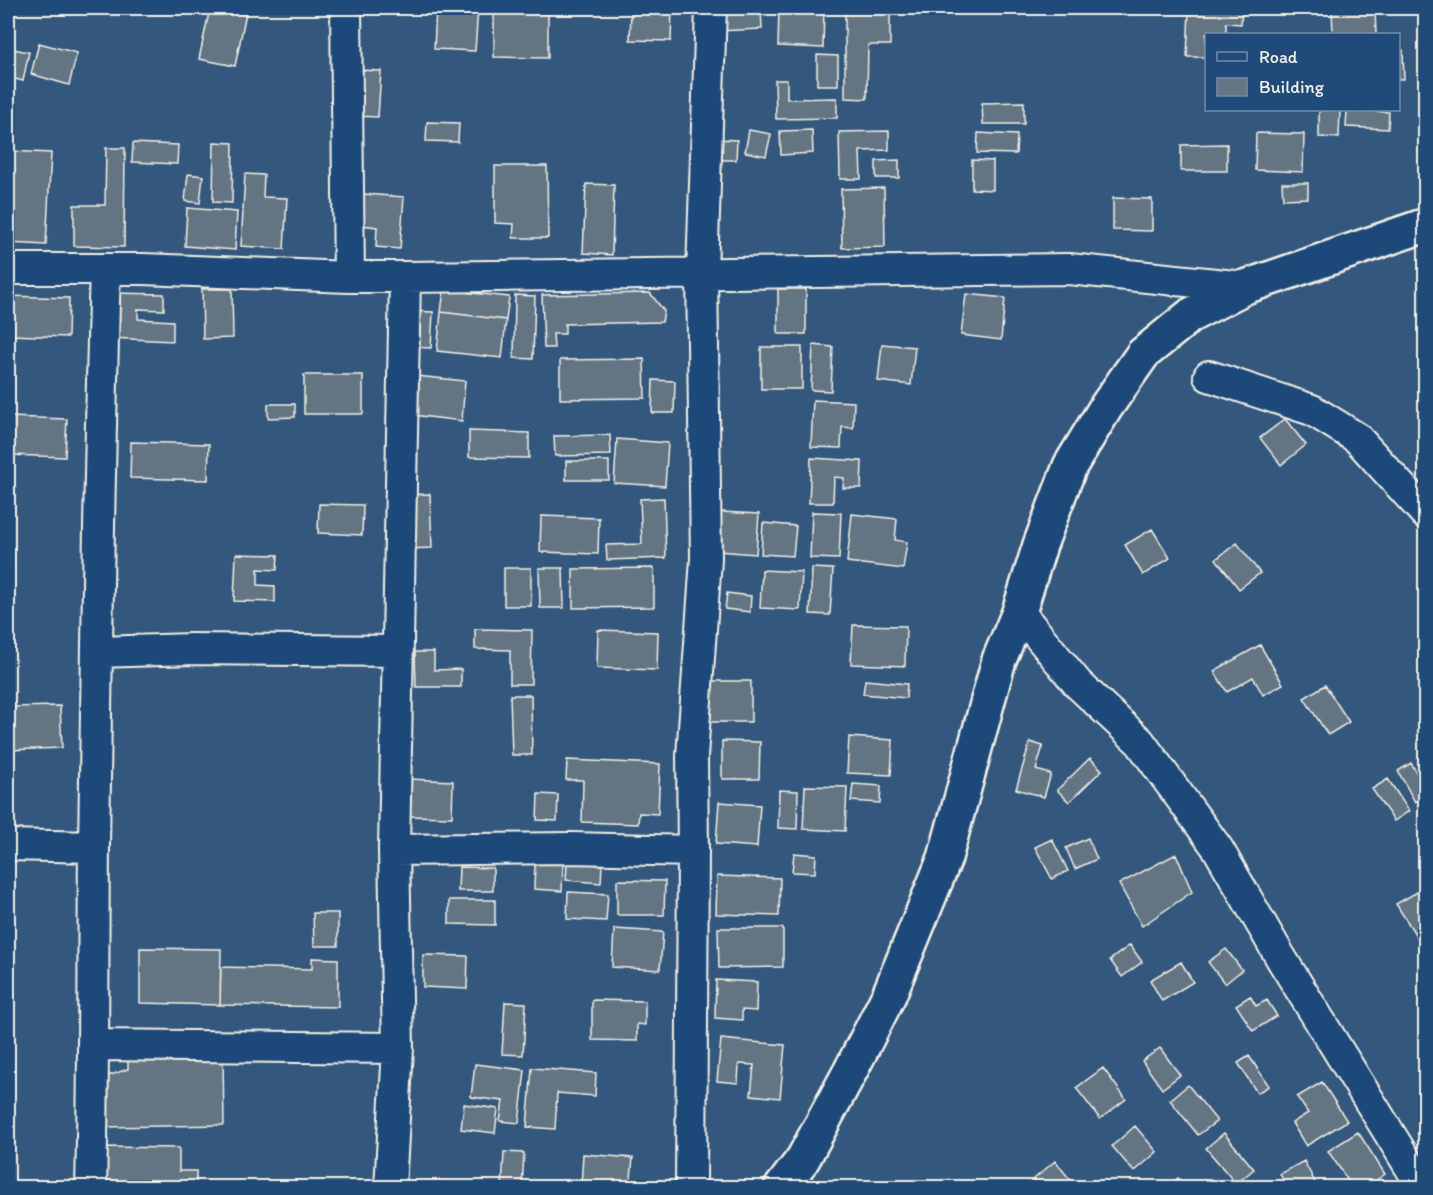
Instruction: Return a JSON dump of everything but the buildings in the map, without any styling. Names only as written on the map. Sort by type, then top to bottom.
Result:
[{"type":"main road","points":[[781,1188],[803,1159],[889,995],[945,858],[999,660],[1019,612],[1040,545],[1070,466],[1106,406],[1143,354],[1191,315],[1245,286],[1425,225]]},
{"type":"street","points":[[346,8],[349,277]]},
{"type":"street","points":[[690,1188],[692,756],[706,559],[702,272],[711,8]]},
{"type":"street","points":[[8,269],[142,269],[405,278],[1069,268],[1245,286]]},
{"type":"street","points":[[91,1188],[95,1045],[94,847],[100,453],[105,269]]},
{"type":"street","points":[[390,1188],[398,1048],[394,850],[405,278]]},
{"type":"street","points":[[1209,376],[1312,410],[1357,438],[1425,514]]},
{"type":"street","points":[[1019,612],[1078,684],[1140,742],[1218,849],[1281,958],[1422,1186]]},
{"type":"street","points":[[98,652],[192,649],[397,651]]},
{"type":"street","points":[[8,845],[94,847]]},
{"type":"street","points":[[394,850],[571,848],[693,851]]},
{"type":"street","points":[[95,1045],[398,1048]]}]
